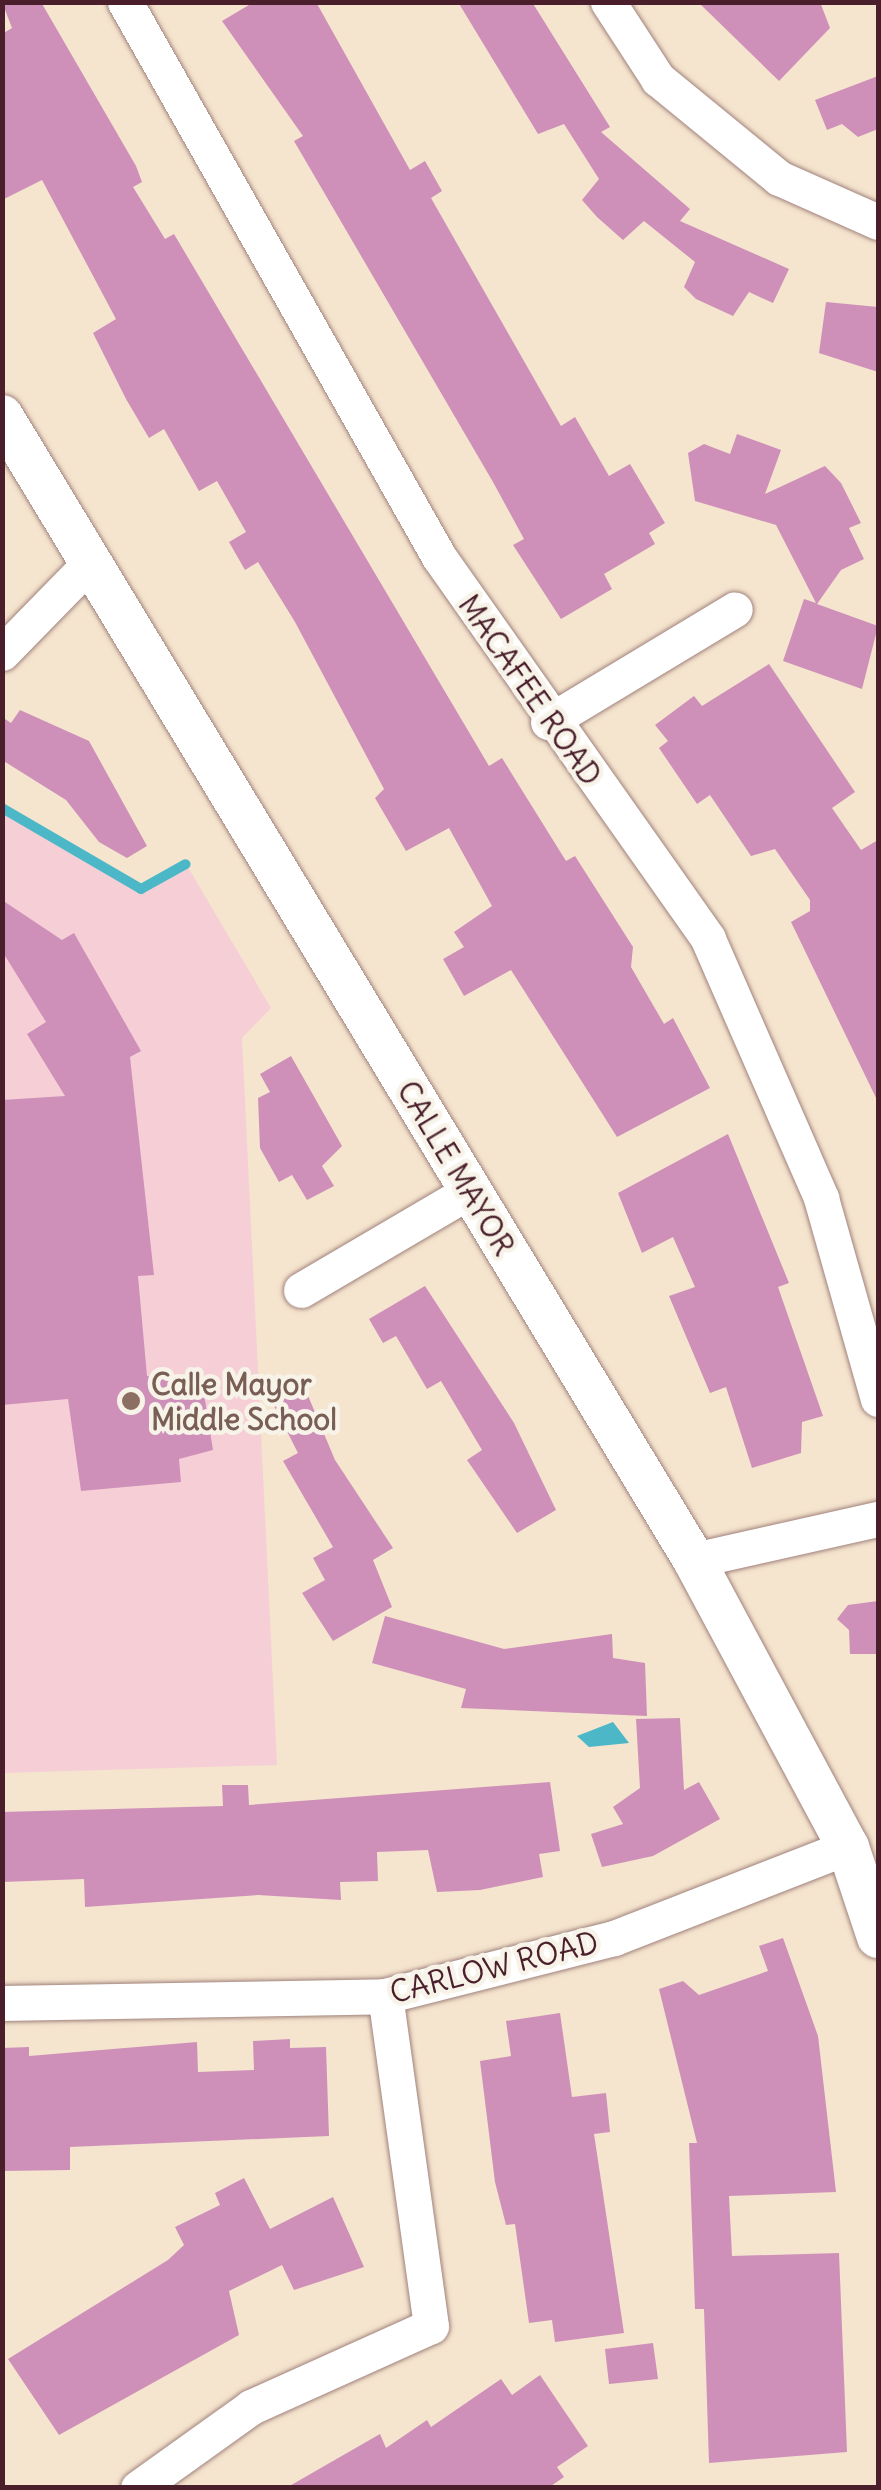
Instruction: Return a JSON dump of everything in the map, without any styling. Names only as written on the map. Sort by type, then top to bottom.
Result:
[{"type":"street","name":"MACAFEE ROAD","points":[[125,2],[438,557],[548,722],[708,939],[821,1198],[878,1399]]},
{"type":"street","points":[[608,2],[658,79],[779,178],[878,222]]},
{"type":"street","name":"CALLE MAYOR","points":[[2,416],[88,564],[694,1560],[848,1847],[878,1936]]},
{"type":"street","points":[[2,653],[88,564]]},
{"type":"street","points":[[548,722],[735,608]]},
{"type":"street","points":[[301,1290],[470,1190]]},
{"type":"street","points":[[694,1560],[878,1519]]},
{"type":"street","name":"CARLOW ROAD","points":[[2,2003],[385,1996],[614,1938],[848,1847]]},
{"type":"street","points":[[138,2488],[252,2407],[431,2326],[385,1996]]},
{"type":"shaded area","name":"Calle Mayor Middle School","points":[[2,808],[141,889],[186,864],[271,1008],[242,1038],[277,1765],[3,1773]]},
{"type":"water","points":[[613,1722],[629,1743],[589,1747],[577,1736]]},
{"type":"building","points":[[2,2],[41,2],[136,166],[142,182],[133,187],[165,239],[174,234],[489,766],[502,758],[566,861],[575,856],[633,947],[631,967],[664,1024],[673,1018],[710,1088],[617,1137],[511,970],[464,996],[443,959],[464,947],[454,932],[492,906],[449,828],[406,851],[375,798],[384,789],[295,622],[258,562],[245,570],[229,542],[246,532],[217,481],[199,491],[164,429],[149,438],[126,399],[93,333],[116,319],[42,180],[2,200],[2,34],[12,28]]},
{"type":"building","points":[[254,2],[316,2],[410,170],[425,161],[442,191],[431,198],[561,426],[575,417],[609,476],[630,464],[665,523],[649,533],[655,544],[604,574],[612,589],[561,619],[513,545],[524,539],[493,482],[294,141],[303,136],[222,21]]},
{"type":"building","points":[[458,2],[532,2],[610,127],[601,132],[690,209],[680,221],[789,269],[773,303],[749,292],[733,316],[696,299],[684,287],[695,262],[644,221],[623,240],[597,217],[582,200],[599,179],[564,124],[538,134]]},
{"type":"building","points":[[698,2],[820,2],[830,28],[779,81]]},
{"type":"building","points":[[878,76],[878,129],[858,137],[842,124],[827,130],[815,100]]},
{"type":"building","points":[[826,302],[878,307],[878,372],[819,353]]},
{"type":"building","points":[[737,434],[781,450],[765,494],[825,466],[841,483],[861,523],[849,528],[864,559],[841,570],[817,604],[878,626],[862,689],[783,661],[804,599],[816,603],[776,525],[695,501],[688,453],[704,444],[730,454]]},
{"type":"building","points":[[769,664],[855,792],[832,808],[861,850],[878,840],[878,1102],[791,922],[810,911],[810,900],[775,849],[751,856],[710,795],[697,804],[659,748],[668,741],[655,725],[694,696],[702,706]]},
{"type":"building","points":[[20,710],[89,741],[147,846],[127,858],[99,842],[66,800],[2,760],[2,717],[11,723]]},
{"type":"building","points":[[2,900],[62,940],[74,933],[141,1051],[130,1057],[154,1275],[138,1276],[147,1376],[202,1381],[213,1450],[179,1459],[181,1482],[81,1491],[68,1399],[2,1405],[2,1100],[65,1096],[27,1034],[46,1022],[2,951]]},
{"type":"building","points":[[291,1056],[342,1146],[322,1166],[334,1186],[307,1200],[292,1175],[279,1182],[260,1148],[258,1098],[270,1092],[260,1074]]},
{"type":"building","points":[[728,1134],[789,1283],[778,1287],[823,1416],[802,1422],[801,1453],[752,1468],[726,1387],[710,1393],[669,1296],[695,1287],[673,1237],[642,1253],[618,1193]]},
{"type":"building","points":[[425,1286],[514,1423],[556,1510],[517,1533],[467,1460],[482,1450],[441,1381],[427,1389],[396,1336],[383,1343],[369,1319]]},
{"type":"building","points":[[301,1379],[335,1460],[393,1548],[373,1560],[392,1607],[333,1641],[302,1593],[325,1580],[313,1558],[333,1547],[283,1461],[298,1453],[270,1398]]},
{"type":"building","points":[[878,1601],[878,1654],[850,1654],[849,1630],[837,1619],[848,1605]]},
{"type":"building","points":[[385,1616],[504,1649],[612,1634],[613,1658],[645,1663],[647,1716],[461,1708],[466,1689],[372,1663]]},
{"type":"building","points":[[680,1718],[684,1790],[699,1782],[720,1819],[653,1856],[602,1867],[591,1834],[623,1824],[613,1807],[640,1788],[636,1719]]},
{"type":"building","points":[[550,1782],[560,1851],[539,1854],[543,1877],[480,1890],[437,1892],[428,1850],[377,1852],[378,1881],[340,1882],[341,1900],[258,1895],[85,1907],[84,1879],[2,1882],[2,1812],[223,1806],[222,1785],[248,1785],[249,1805]]},
{"type":"building","points":[[783,1938],[818,2036],[836,2192],[729,2196],[732,2256],[839,2253],[847,2452],[709,2463],[704,2309],[695,2309],[689,2143],[697,2143],[659,1989],[683,1981],[699,1995],[768,1971],[759,1946]]},
{"type":"building","points":[[560,2013],[572,2097],[606,2093],[610,2132],[594,2134],[624,2333],[555,2342],[552,2320],[529,2323],[515,2224],[506,2225],[495,2182],[480,2061],[511,2056],[506,2021]]},
{"type":"building","points":[[290,2039],[290,2048],[326,2047],[329,2136],[70,2147],[70,2170],[2,2171],[2,2048],[29,2047],[29,2056],[197,2042],[198,2072],[254,2070],[253,2041]]},
{"type":"building","points":[[244,2178],[270,2229],[333,2197],[364,2267],[294,2290],[282,2265],[229,2291],[239,2335],[59,2435],[8,2359],[168,2260],[184,2245],[175,2227],[220,2205],[215,2193]]},
{"type":"building","points":[[653,2343],[658,2379],[609,2384],[605,2349]]},
{"type":"building","points":[[540,2375],[588,2446],[557,2467],[564,2477],[548,2488],[286,2488],[380,2434],[386,2448],[427,2420],[431,2427],[501,2379],[512,2395]]},
{"type":"waterway","points":[[2,808],[141,889],[186,864]]},
{"type":"place","name":"Calle Mayor Middle School","points":[[131,1401]]}]
